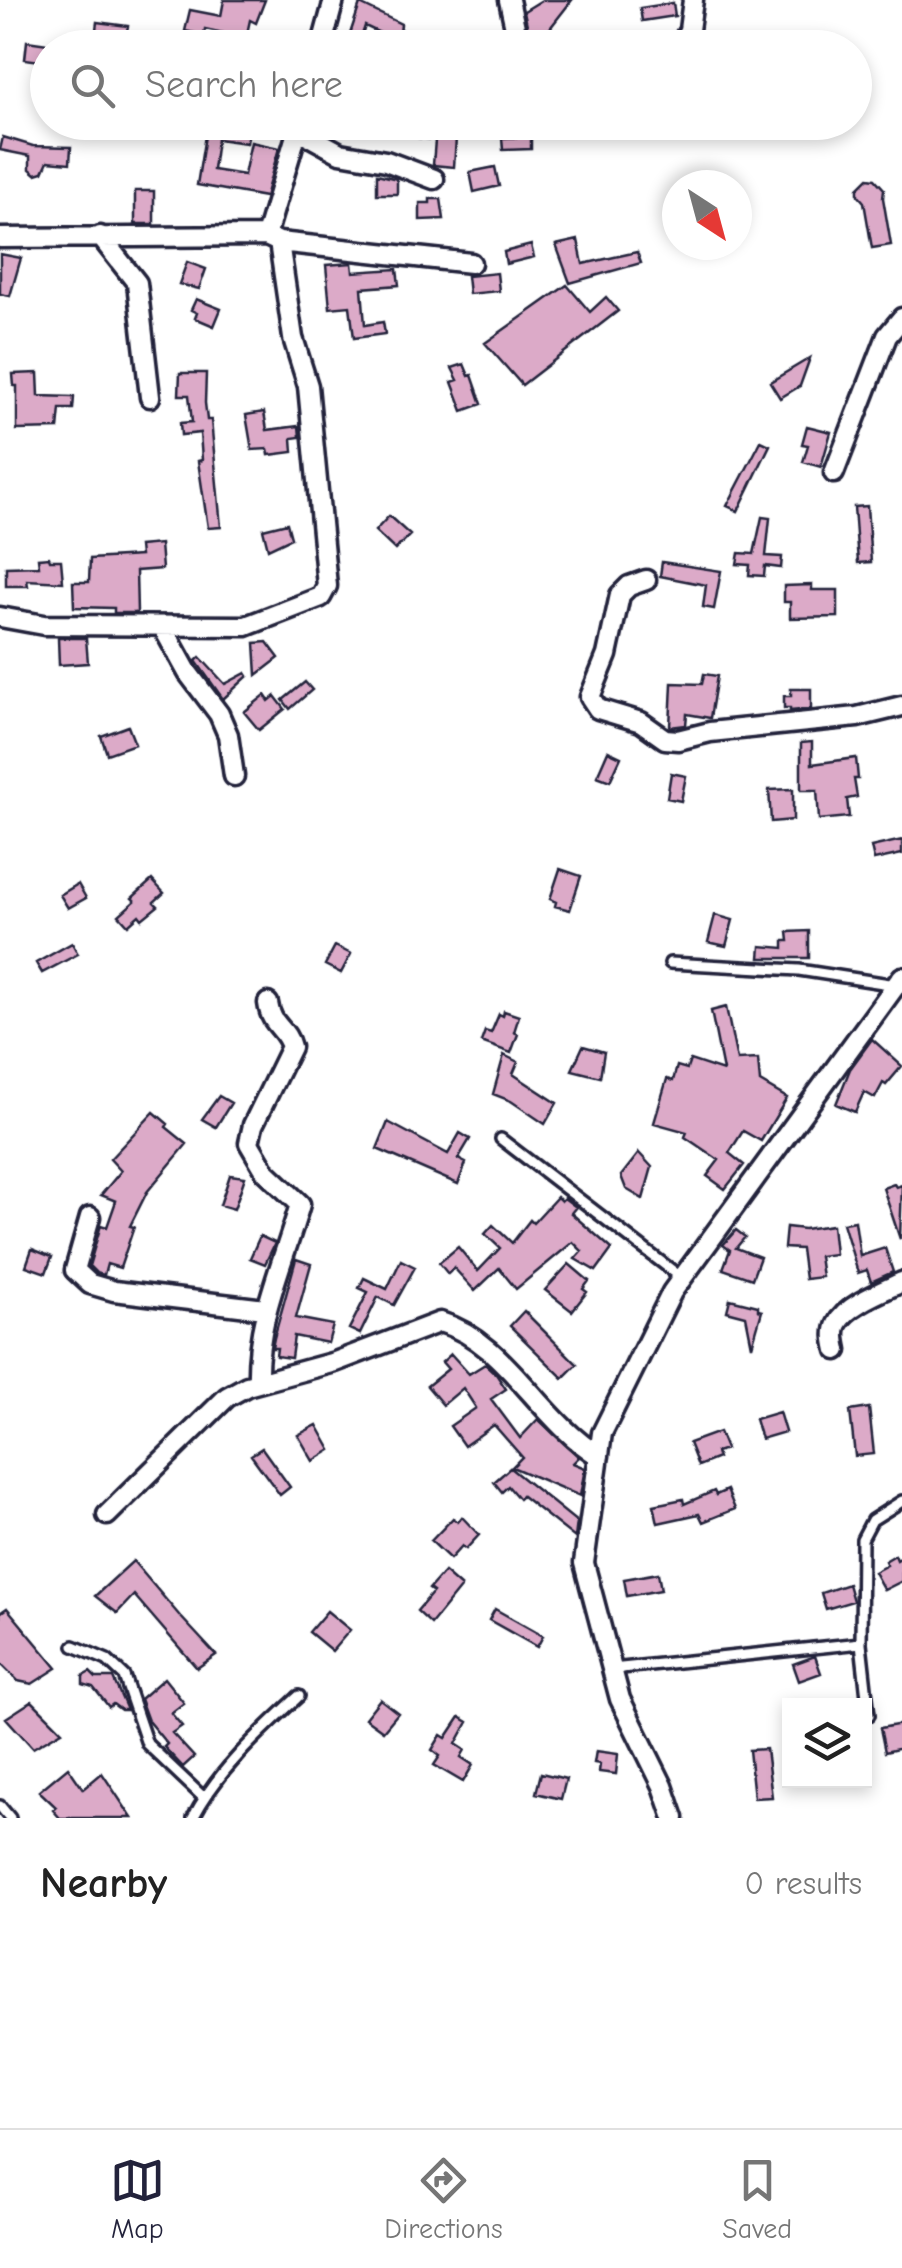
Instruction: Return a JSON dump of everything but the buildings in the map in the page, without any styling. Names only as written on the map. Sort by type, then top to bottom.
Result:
[{"type":"street","points":[[326,30],[334,0]]},
{"type":"street","points":[[508,0],[515,30]]},
{"type":"street","points":[[689,30],[693,0]]},
{"type":"street","points":[[0,617],[44,625],[246,626],[321,597],[327,586],[308,386],[272,239],[296,140]]},
{"type":"street","points":[[320,140],[340,154],[386,161],[434,179]]},
{"type":"street","points":[[100,236],[137,283],[150,398]]},
{"type":"street","points":[[0,238],[272,239],[471,262]]},
{"type":"street","points":[[834,474],[886,336],[902,318]]},
{"type":"street","points":[[646,580],[629,586],[620,595],[607,655],[590,697],[598,708],[642,722],[665,739],[678,740],[710,732],[858,718],[902,706]]},
{"type":"street","points":[[162,626],[188,673],[219,714],[228,735],[234,776]]},
{"type":"street","points":[[674,1818],[663,1786],[620,1698],[584,1563],[602,1434],[672,1292],[899,981]]},
{"type":"street","points":[[258,1382],[258,1339],[300,1204],[266,1172],[249,1143],[253,1125],[291,1047],[270,1017],[268,1003]]},
{"type":"street","points":[[90,1217],[74,1263],[77,1275],[90,1284],[114,1291],[266,1308]]},
{"type":"street","points":[[837,1350],[837,1321],[902,1282]]},
{"type":"street","points":[[107,1514],[226,1397],[258,1382],[335,1362],[440,1322],[459,1327],[479,1339],[562,1430],[599,1456]]},
{"type":"lane","points":[[670,963],[799,970],[899,981]]},
{"type":"lane","points":[[502,1139],[682,1278]]},
{"type":"lane","points":[[867,1698],[861,1644],[862,1539],[872,1520],[902,1501]]},
{"type":"lane","points":[[612,1670],[861,1644]]},
{"type":"lane","points":[[74,1646],[108,1660],[124,1676],[147,1744],[204,1798]]},
{"type":"lane","points":[[193,1818],[204,1798],[260,1732],[299,1696]]},
{"type":"lane","points":[[0,1806],[10,1818]]}]
